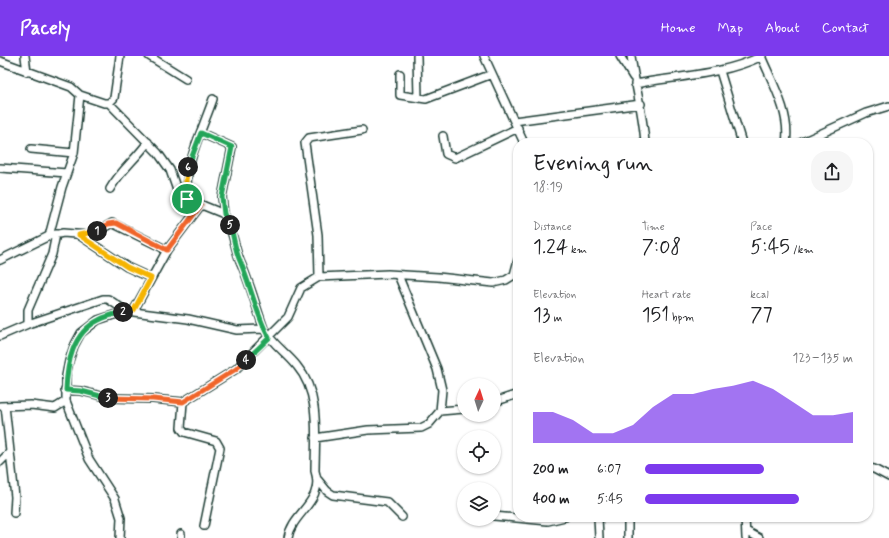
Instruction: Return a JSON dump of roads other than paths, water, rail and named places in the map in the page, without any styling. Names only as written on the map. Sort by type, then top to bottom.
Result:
[{"type":"street","points":[[25,56],[27,72]]},
{"type":"street","points":[[109,103],[114,98],[120,56]]},
{"type":"street","points":[[149,56],[186,79]]},
{"type":"street","points":[[417,56],[418,98]]},
{"type":"street","points":[[484,56],[522,138]]},
{"type":"street","points":[[620,56],[634,81]]},
{"type":"street","points":[[631,56],[634,81],[641,104],[644,138]]},
{"type":"street","points":[[634,81],[720,71],[742,65],[761,56],[778,97],[787,131],[786,138]]},
{"type":"street","points":[[0,61],[71,87],[80,95],[104,103],[109,103],[148,142],[170,170],[178,193],[187,199],[224,214]]},
{"type":"street","points":[[720,71],[740,138]]},
{"type":"street","points":[[400,74],[400,95],[418,98],[428,98],[492,74]]},
{"type":"street","points":[[28,324],[28,310],[52,254],[52,235],[67,173],[74,153],[80,95]]},
{"type":"street","points":[[187,199],[187,173],[213,99]]},
{"type":"street","points":[[514,121],[641,104]]},
{"type":"street","points":[[811,138],[866,114],[889,106]]},
{"type":"street","points":[[443,136],[446,154],[454,158],[518,128]]},
{"type":"street","points":[[320,277],[318,235],[305,143],[309,138],[362,130]]},
{"type":"street","points":[[201,133],[232,147],[222,197],[224,214],[232,230],[240,260],[245,270],[264,329],[269,338],[296,364],[305,375],[313,402],[315,471],[318,480],[327,491],[333,495],[387,502],[402,517]]},
{"type":"street","points":[[110,189],[119,174],[137,158],[148,142]]},
{"type":"street","points":[[31,149],[74,153]]},
{"type":"street","points":[[0,168],[67,173]]},
{"type":"street","points":[[134,310],[167,250],[201,205]]},
{"type":"street","points":[[0,260],[52,235],[79,235],[94,233],[112,222],[167,250]]},
{"type":"street","points":[[79,235],[127,267],[151,278]]},
{"type":"street","points":[[315,438],[382,429],[421,428],[429,424],[440,411],[442,390],[436,369],[398,275]]},
{"type":"street","points":[[66,390],[81,391],[110,398],[153,399],[183,402],[236,369],[269,338],[288,317],[301,288],[320,277],[398,275],[438,277],[482,283],[506,280],[513,276]]},
{"type":"street","points":[[0,336],[28,324],[103,299],[108,300],[126,311]]},
{"type":"street","points":[[120,538],[121,518],[115,499],[89,459],[66,402],[69,361],[74,346],[81,333],[98,320],[134,310],[188,319],[237,330],[264,329]]},
{"type":"street","points":[[501,400],[513,396]]},
{"type":"street","points":[[14,513],[15,498],[10,452],[2,406],[31,404],[55,408],[66,402]]},
{"type":"street","points":[[183,402],[180,424],[184,432],[216,442],[220,448],[204,526]]},
{"type":"street","points":[[440,411],[457,410]]},
{"type":"street","points":[[0,462],[10,452]]},
{"type":"street","points":[[873,469],[889,477]]},
{"type":"street","points":[[288,538],[294,524],[313,499],[318,480]]},
{"type":"street","points":[[501,516],[513,517]]},
{"type":"street","points":[[598,522],[599,538]]},
{"type":"street","points":[[628,522],[628,538]]},
{"type":"street","points":[[745,522],[746,535],[759,538]]}]
